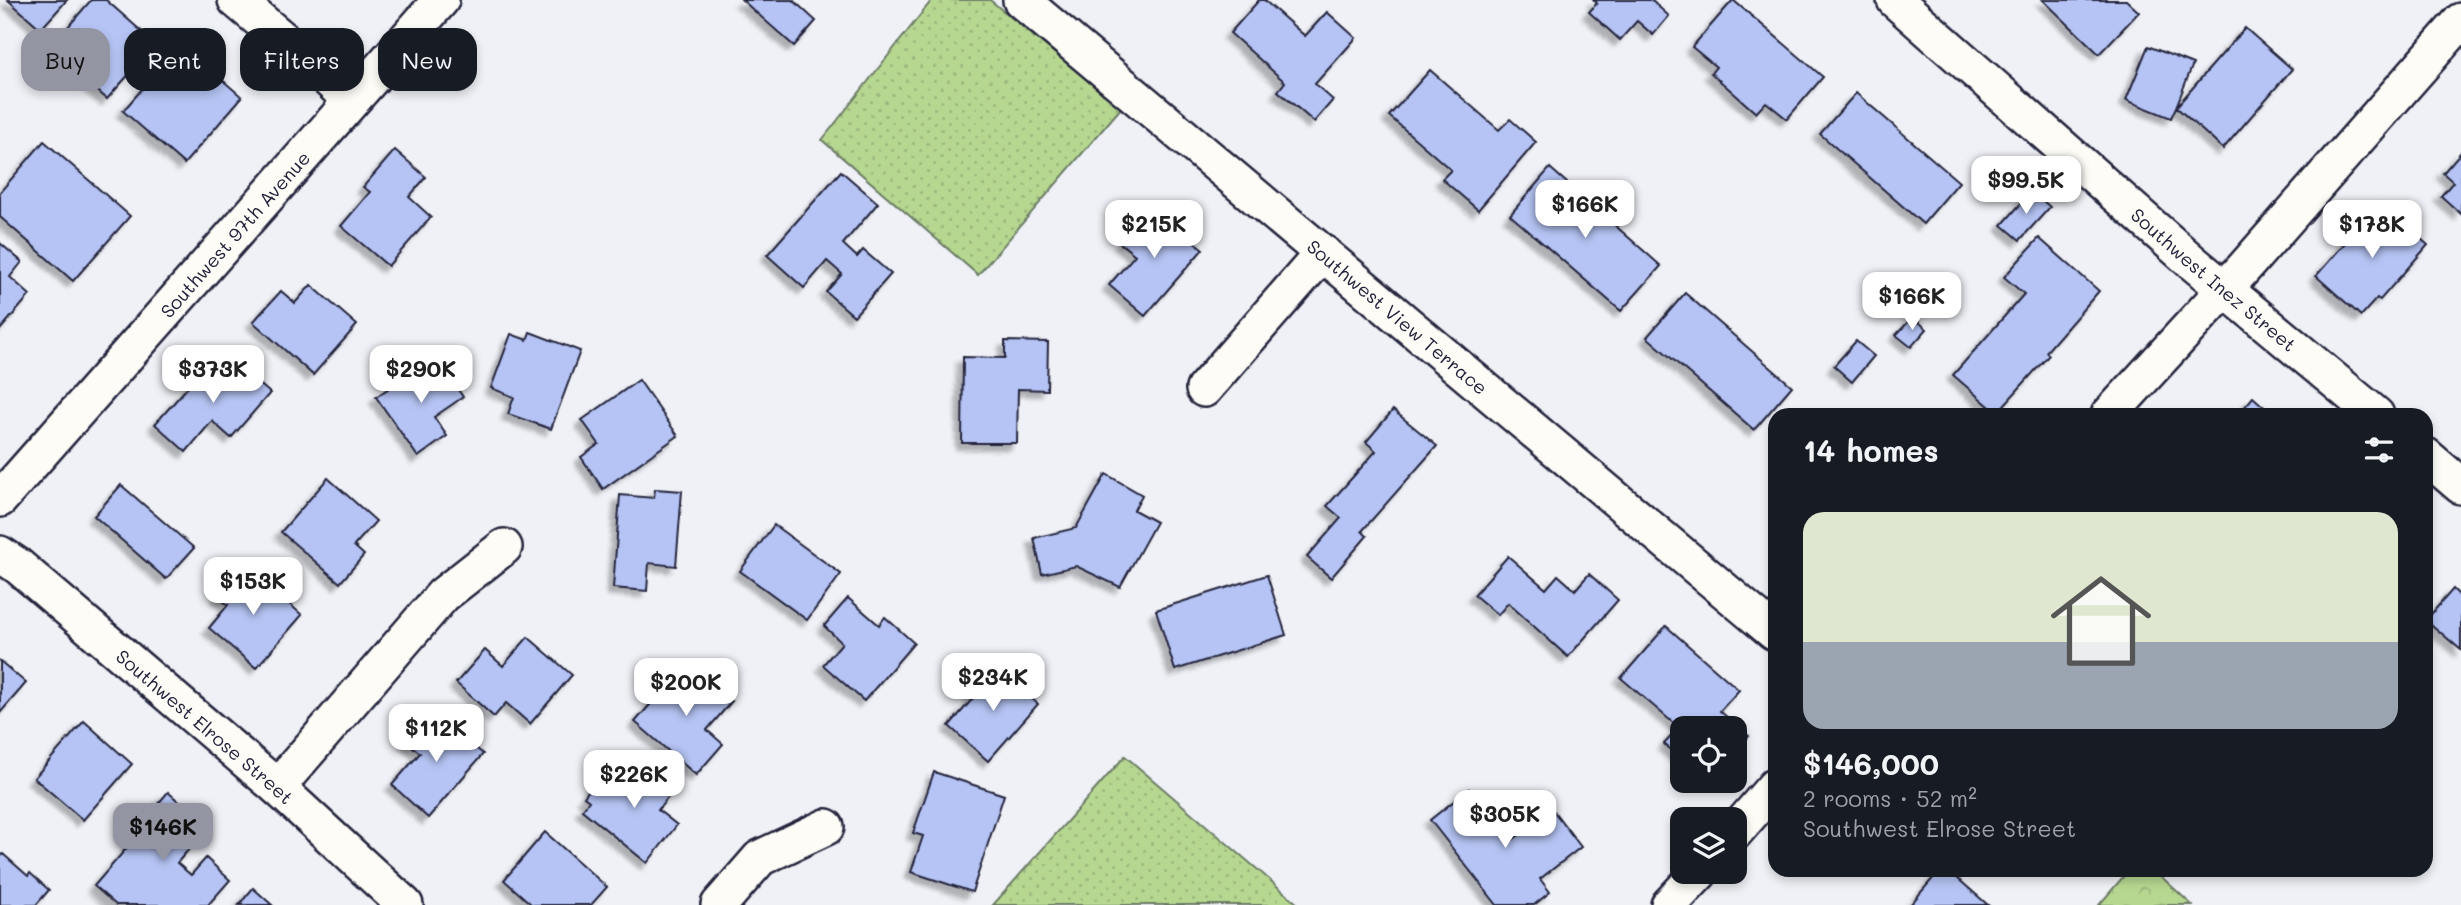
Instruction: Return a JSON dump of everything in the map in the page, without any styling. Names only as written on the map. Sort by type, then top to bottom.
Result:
[{"type":"street","points":[[236,0],[351,100]]},
{"type":"street","name":"Southwest 97th Avenue","points":[[0,499],[441,0]]},
{"type":"street","name":"Southwest View Terrace","points":[[1021,0],[1768,627]]},
{"type":"street","name":"Southwest Inez Street","points":[[1895,0],[2181,253],[2368,408]]},
{"type":"street","points":[[2115,408],[2461,21]]},
{"type":"street","points":[[1204,389],[1323,253]]},
{"type":"street","points":[[2433,462],[2461,486]]},
{"type":"street","points":[[277,787],[443,595],[505,547]]},
{"type":"street","name":"Southwest Elrose Street","points":[[0,554],[18,566],[277,787],[405,905]]},
{"type":"street","points":[[1747,818],[1768,794]]},
{"type":"street","points":[[719,905],[760,858],[825,827]]},
{"type":"street","points":[[1669,905],[1689,884]]},
{"type":"green space","points":[[932,0],[990,0],[1121,108],[978,275],[822,140]]},
{"type":"green space","points":[[1125,756],[1299,905],[993,905]]},
{"type":"green space","points":[[2123,877],[2162,877],[2192,905],[2099,905]]},
{"type":"building","points":[[8,0],[67,0],[40,28]]},
{"type":"building","points":[[91,0],[106,0],[138,28],[124,28],[124,80],[107,99],[98,91],[110,91],[110,28],[67,28]]},
{"type":"building","points":[[742,0],[793,0],[816,21],[794,46]]},
{"type":"building","points":[[1259,0],[1264,0],[1305,36],[1327,12],[1356,38],[1315,84],[1333,100],[1314,122],[1278,91],[1285,82],[1230,33]]},
{"type":"building","points":[[1594,0],[1651,0],[1669,16],[1653,35],[1637,21],[1620,40],[1589,12],[1597,3]]},
{"type":"building","points":[[1733,0],[1823,77],[1787,119],[1766,102],[1756,113],[1711,73],[1716,67],[1692,47]]},
{"type":"building","points":[[2043,0],[2126,0],[2139,12],[2099,54]]},
{"type":"building","points":[[2245,28],[2292,69],[2223,149],[2176,107]]},
{"type":"building","points":[[2148,46],[2193,64],[2171,118],[2126,100]]},
{"type":"building","points":[[1430,70],[1499,130],[1510,119],[1536,142],[1478,210],[1442,179],[1451,170],[1389,116]]},
{"type":"building","points":[[226,83],[242,97],[184,164],[123,111],[140,91],[226,91]]},
{"type":"building","points":[[1856,93],[1959,182],[1923,224],[1820,134]]},
{"type":"building","points":[[44,141],[130,216],[73,281],[0,217],[0,192]]},
{"type":"building","points":[[395,150],[426,177],[409,197],[431,217],[388,266],[341,226],[370,192],[363,187]]},
{"type":"building","points":[[2461,152],[2461,214],[2441,196],[2453,182],[2443,173]]},
{"type":"building","points":[[1550,168],[1661,266],[1621,311],[1510,215]]},
{"type":"building","points":[[841,171],[878,203],[843,244],[857,257],[863,250],[891,274],[854,316],[826,292],[842,274],[827,261],[804,288],[767,255]]},
{"type":"building","points":[[2032,191],[2050,207],[2020,240],[2002,225]]},
{"type":"building","points":[[2380,203],[2428,245],[2380,300],[2377,298],[2361,316],[2316,276]]},
{"type":"building","points":[[1152,206],[1203,249],[1145,316],[1109,285],[1135,255],[1120,243]]},
{"type":"building","points":[[2039,238],[2099,291],[2046,352],[2049,355],[2001,408],[1991,408],[1953,375],[2024,294],[2004,277]]},
{"type":"building","points":[[0,243],[22,262],[10,277],[30,295],[0,330]]},
{"type":"building","points":[[311,285],[357,325],[313,375],[253,322],[281,291],[295,303]]},
{"type":"building","points":[[1685,293],[1792,386],[1773,408],[1768,408],[1768,414],[1754,430],[1647,337]]},
{"type":"building","points":[[1913,317],[1927,329],[1911,347],[1896,335]]},
{"type":"building","points":[[530,332],[580,351],[551,429],[508,414],[514,397],[491,388],[511,334],[527,340]]},
{"type":"building","points":[[1005,341],[1048,342],[1047,390],[1018,389],[1017,443],[962,443],[963,357],[1005,358]]},
{"type":"building","points":[[1856,341],[1874,356],[1852,382],[1834,366]]},
{"type":"building","points":[[435,356],[463,397],[434,417],[447,436],[418,457],[376,397]]},
{"type":"building","points":[[229,357],[270,393],[231,438],[212,421],[186,452],[155,424],[194,380],[202,387]]},
{"type":"building","points":[[639,380],[678,436],[603,489],[581,457],[599,444],[582,420]]},
{"type":"building","points":[[2253,397],[2265,408],[2244,408]]},
{"type":"building","points":[[1393,410],[1437,446],[1362,531],[1367,536],[1331,578],[1307,557],[1341,518],[1327,506],[1376,451],[1366,442]]},
{"type":"building","points":[[1106,474],[1142,495],[1134,510],[1156,522],[1120,587],[1076,566],[1042,574],[1034,538],[1076,528]]},
{"type":"building","points":[[328,478],[376,521],[354,546],[364,555],[340,583],[281,532]]},
{"type":"building","points":[[121,485],[194,548],[166,579],[94,516]]},
{"type":"building","points":[[655,489],[682,491],[676,566],[649,563],[647,591],[613,588],[620,495],[654,498]]},
{"type":"building","points":[[774,525],[841,574],[807,620],[740,571]]},
{"type":"building","points":[[1508,556],[1546,589],[1558,575],[1575,590],[1589,574],[1618,600],[1568,657],[1508,603],[1498,615],[1474,595]]},
{"type":"building","points":[[244,564],[302,615],[256,668],[209,628],[228,605],[217,596]]},
{"type":"building","points":[[1267,575],[1286,635],[1175,670],[1156,610]]},
{"type":"building","points":[[2453,589],[2461,597],[2461,650],[2433,626],[2433,612]]},
{"type":"building","points":[[848,598],[879,625],[885,617],[914,643],[864,701],[823,665],[842,643],[824,626]]},
{"type":"building","points":[[1666,626],[1739,690],[1720,711],[1726,716],[1670,716],[1670,720],[1621,678]]},
{"type":"building","points":[[528,637],[572,675],[530,724],[506,703],[494,717],[456,683],[485,650],[503,666]]},
{"type":"building","points":[[0,661],[26,683],[0,713]]},
{"type":"building","points":[[687,662],[732,701],[707,730],[723,744],[696,775],[635,722]]},
{"type":"building","points":[[992,664],[1038,704],[988,761],[949,726],[974,697],[968,692]]},
{"type":"building","points":[[433,711],[483,754],[428,818],[392,785],[420,753],[406,741]]},
{"type":"building","points":[[84,721],[132,764],[83,820],[34,778]]},
{"type":"building","points":[[1670,738],[1670,749],[1664,744]]},
{"type":"building","points":[[635,759],[674,790],[658,810],[677,825],[647,863],[582,810],[589,801],[584,797],[594,783],[608,794]]},
{"type":"building","points":[[934,772],[1004,795],[972,892],[911,872],[923,836],[913,833]]},
{"type":"building","points":[[1469,789],[1511,841],[1552,809],[1581,847],[1540,879],[1550,892],[1534,905],[1497,905],[1430,820]]},
{"type":"building","points":[[168,792],[208,827],[177,863],[191,875],[206,858],[230,880],[208,905],[116,905],[94,886],[150,821],[146,818]]},
{"type":"building","points":[[545,832],[607,887],[591,905],[532,905],[504,880]]},
{"type":"building","points":[[3,854],[49,890],[36,905],[0,905],[0,857]]},
{"type":"building","points":[[1934,877],[1956,877],[1988,905],[1910,905]]},
{"type":"building","points":[[253,888],[272,905],[239,905]]}]
